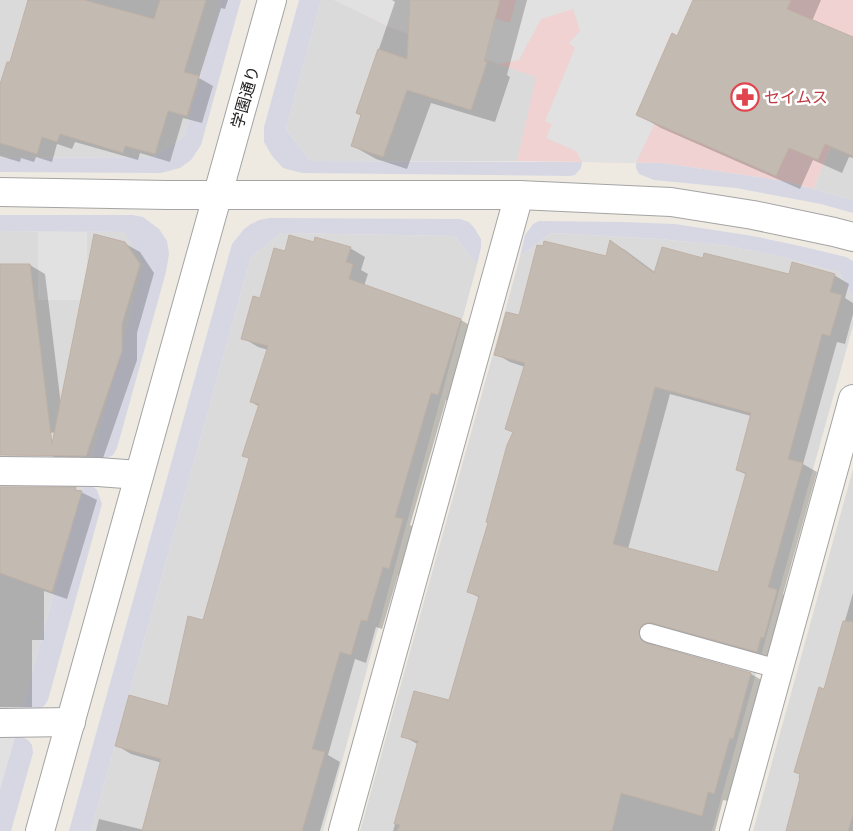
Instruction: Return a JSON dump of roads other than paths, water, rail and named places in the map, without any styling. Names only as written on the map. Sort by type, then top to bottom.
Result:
[{"type":"street","name":"学園通り","points":[[40,831],[272,0]]},
{"type":"street","points":[[0,192],[519,195],[671,202],[753,214],[853,238]]},
{"type":"street","points":[[342,831],[519,195]]},
{"type":"street","points":[[734,831],[853,399]]},
{"type":"street","points":[[0,472],[98,472],[139,475]]},
{"type":"street","points":[[0,723],[71,722]]},
{"type":"lane","points":[[649,633],[778,669]]},
{"type":"place","name":"セイムス","points":[[745,97]]}]
